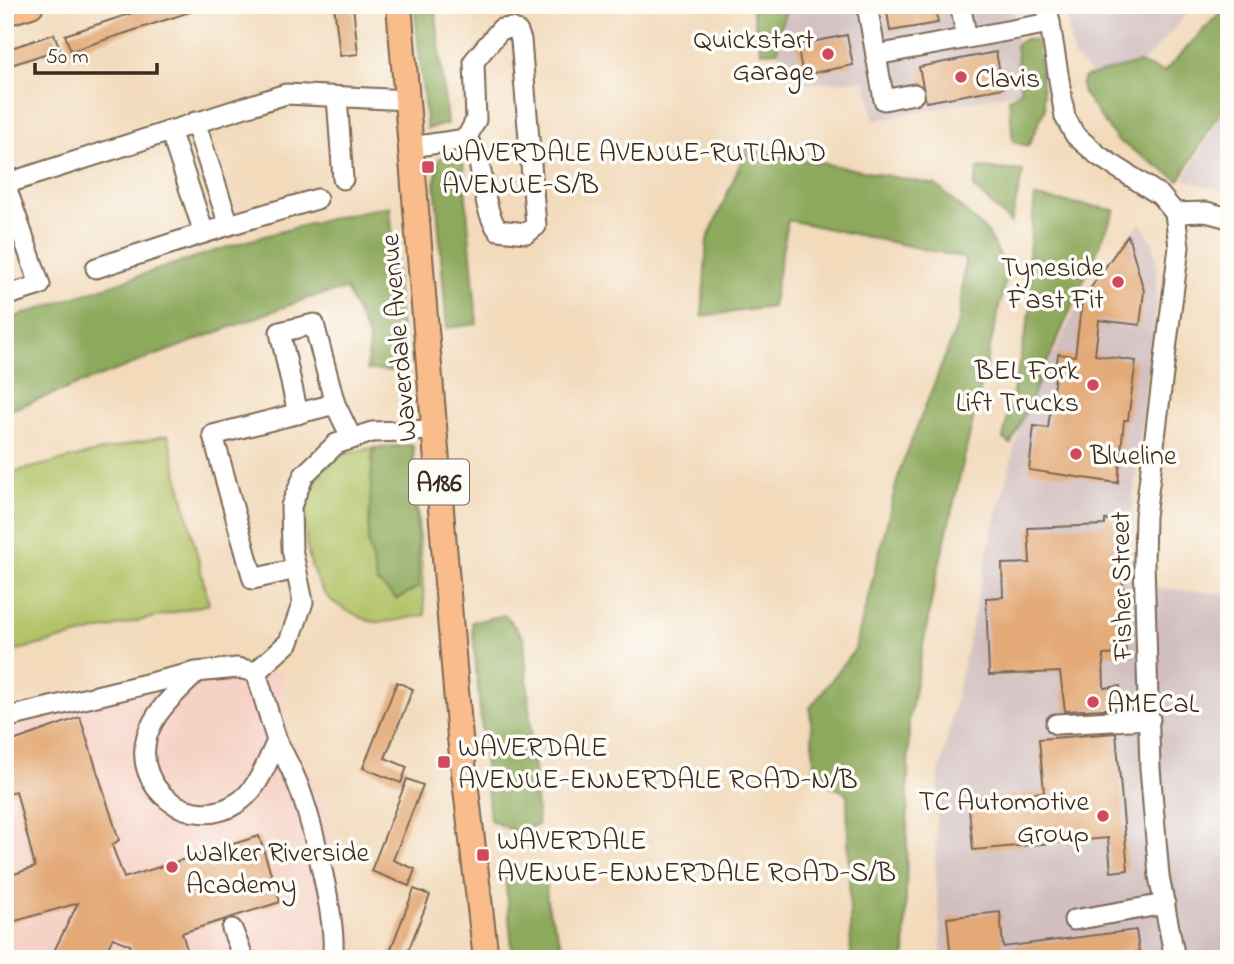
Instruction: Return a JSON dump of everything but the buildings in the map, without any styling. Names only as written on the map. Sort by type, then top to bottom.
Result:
[{"type":"main road","points":[[5,13],[31,5]]},
{"type":"main road","name":"Waverdale Avenue","points":[[399,5],[460,738],[486,959]]},
{"type":"street","points":[[867,5],[884,100],[914,94]]},
{"type":"street","points":[[960,5],[967,38]]},
{"type":"street","points":[[876,55],[967,38],[1049,14],[1065,117],[1075,135],[1099,156],[1160,195],[1175,213],[1206,212],[1229,218]]},
{"type":"street","points":[[512,28],[518,32],[521,40],[536,226],[527,233],[498,230],[488,216],[477,150],[466,139],[476,120],[474,61],[500,29],[512,28]]},
{"type":"street","points":[[5,296],[40,285],[5,184],[286,94],[408,100]]},
{"type":"street","points":[[337,97],[343,179]]},
{"type":"street","points":[[195,122],[229,225]]},
{"type":"street","points":[[170,130],[204,233]]},
{"type":"street","points":[[411,147],[466,139]]},
{"type":"street","points":[[96,268],[317,199]]},
{"type":"street","name":"Fisher Street","points":[[1175,213],[1179,247],[1145,516],[1151,782],[1165,904],[1175,959]]},
{"type":"street","points":[[298,414],[280,332],[314,324],[335,404],[352,439]]},
{"type":"street","points":[[296,569],[253,579],[213,435],[335,404]]},
{"type":"street","points":[[256,672],[289,642],[303,603],[296,569],[291,506],[303,475],[336,444],[372,432],[435,430]]},
{"type":"street","points":[[5,718],[196,672],[237,668],[256,672]]},
{"type":"street","points":[[196,672],[163,707],[146,739],[150,780],[160,796],[176,807],[202,813],[236,804],[257,780],[277,741]]},
{"type":"street","points":[[256,672],[277,741],[300,791],[335,929],[332,959]]},
{"type":"street","points":[[1056,724],[1150,719]]},
{"type":"street","points":[[1074,920],[1165,904]]},
{"type":"street","points":[[232,929],[244,959]]},
{"type":"shaded area","points":[[788,5],[1013,5],[1021,91],[874,121],[866,80],[803,84],[778,51],[778,34]]},
{"type":"shaded area","points":[[1064,5],[1195,5],[1144,62],[1095,78],[1073,55]]},
{"type":"shaded area","points":[[1229,105],[1229,194],[1184,179]]},
{"type":"shaded area","points":[[1140,223],[1153,243],[1157,268],[1156,308],[1133,496],[1131,586],[1229,594],[1229,959],[942,959],[935,860],[939,776],[991,537],[1023,416],[1075,311]]},
{"type":"shaded area","name":"Walker Riverside Academy","points":[[282,669],[290,736],[322,793],[357,941],[351,959],[5,959],[5,728],[168,687]]},
{"type":"green space","points":[[414,5],[435,5],[447,124],[427,129]]},
{"type":"green space","points":[[751,5],[788,5],[778,34],[778,51],[761,52]]},
{"type":"green space","points":[[1227,5],[1229,98],[1179,180],[1117,140],[1083,93],[1081,85],[1085,77],[1138,63],[1164,72]]},
{"type":"green space","points":[[1025,39],[1037,40],[1045,109],[1028,146],[1013,142],[1009,98],[1021,91],[1016,44]]},
{"type":"green space","points":[[747,149],[936,185],[987,232],[1008,270],[934,587],[909,720],[905,959],[851,959],[847,794],[815,777],[810,708],[855,649],[900,470],[959,321],[965,258],[788,220],[772,307],[702,316],[707,240]]},
{"type":"green space","points":[[450,153],[463,164],[477,324],[447,328],[435,181],[439,159]]},
{"type":"green space","points":[[978,168],[1023,171],[1011,223],[974,188]]},
{"type":"green space","points":[[1035,197],[1115,210],[1011,444],[1003,439],[1032,303],[1029,252]]},
{"type":"green space","points":[[390,206],[404,371],[367,370],[369,339],[346,289],[308,298],[5,412],[5,320],[244,242],[292,228]]},
{"type":"green space","points":[[168,435],[209,604],[5,653],[5,474]]},
{"type":"green space","points":[[413,445],[425,615],[373,622],[334,602],[318,582],[307,548],[306,511],[317,478],[336,459],[368,449]]},
{"type":"green space","points":[[413,445],[419,587],[397,599],[377,582],[368,542],[373,449]]},
{"type":"green space","points":[[505,615],[524,638],[538,825],[516,832],[490,820],[472,622]]},
{"type":"green space","points":[[505,875],[545,876],[548,908],[565,953],[604,959],[513,959]]},
{"type":"place","name":"Quickstart Garage","points":[[828,54]]},
{"type":"place","name":"Clavis","points":[[961,77]]},
{"type":"place","name":"WAVERDALE AVENUE-RUTLAND AVENUE-S/B","points":[[428,167]]},
{"type":"place","name":"Tyneside Fast Fit","points":[[1118,282]]},
{"type":"place","name":"BEL Fork Lift Trucks","points":[[1093,385]]},
{"type":"place","name":"Blueline","points":[[1076,454]]},
{"type":"place","name":"AMECaL","points":[[1093,702]]},
{"type":"place","name":"WAVERDALE AVENUE-ENNERDALE ROAD-N/B","points":[[444,762]]},
{"type":"place","name":"TC Automotive Group","points":[[1103,816]]},
{"type":"place","name":"WAVERDALE AVENUE-ENNERDALE ROAD-S/B","points":[[483,855]]},
{"type":"place","name":"Walker Riverside Academy","points":[[172,867]]}]
